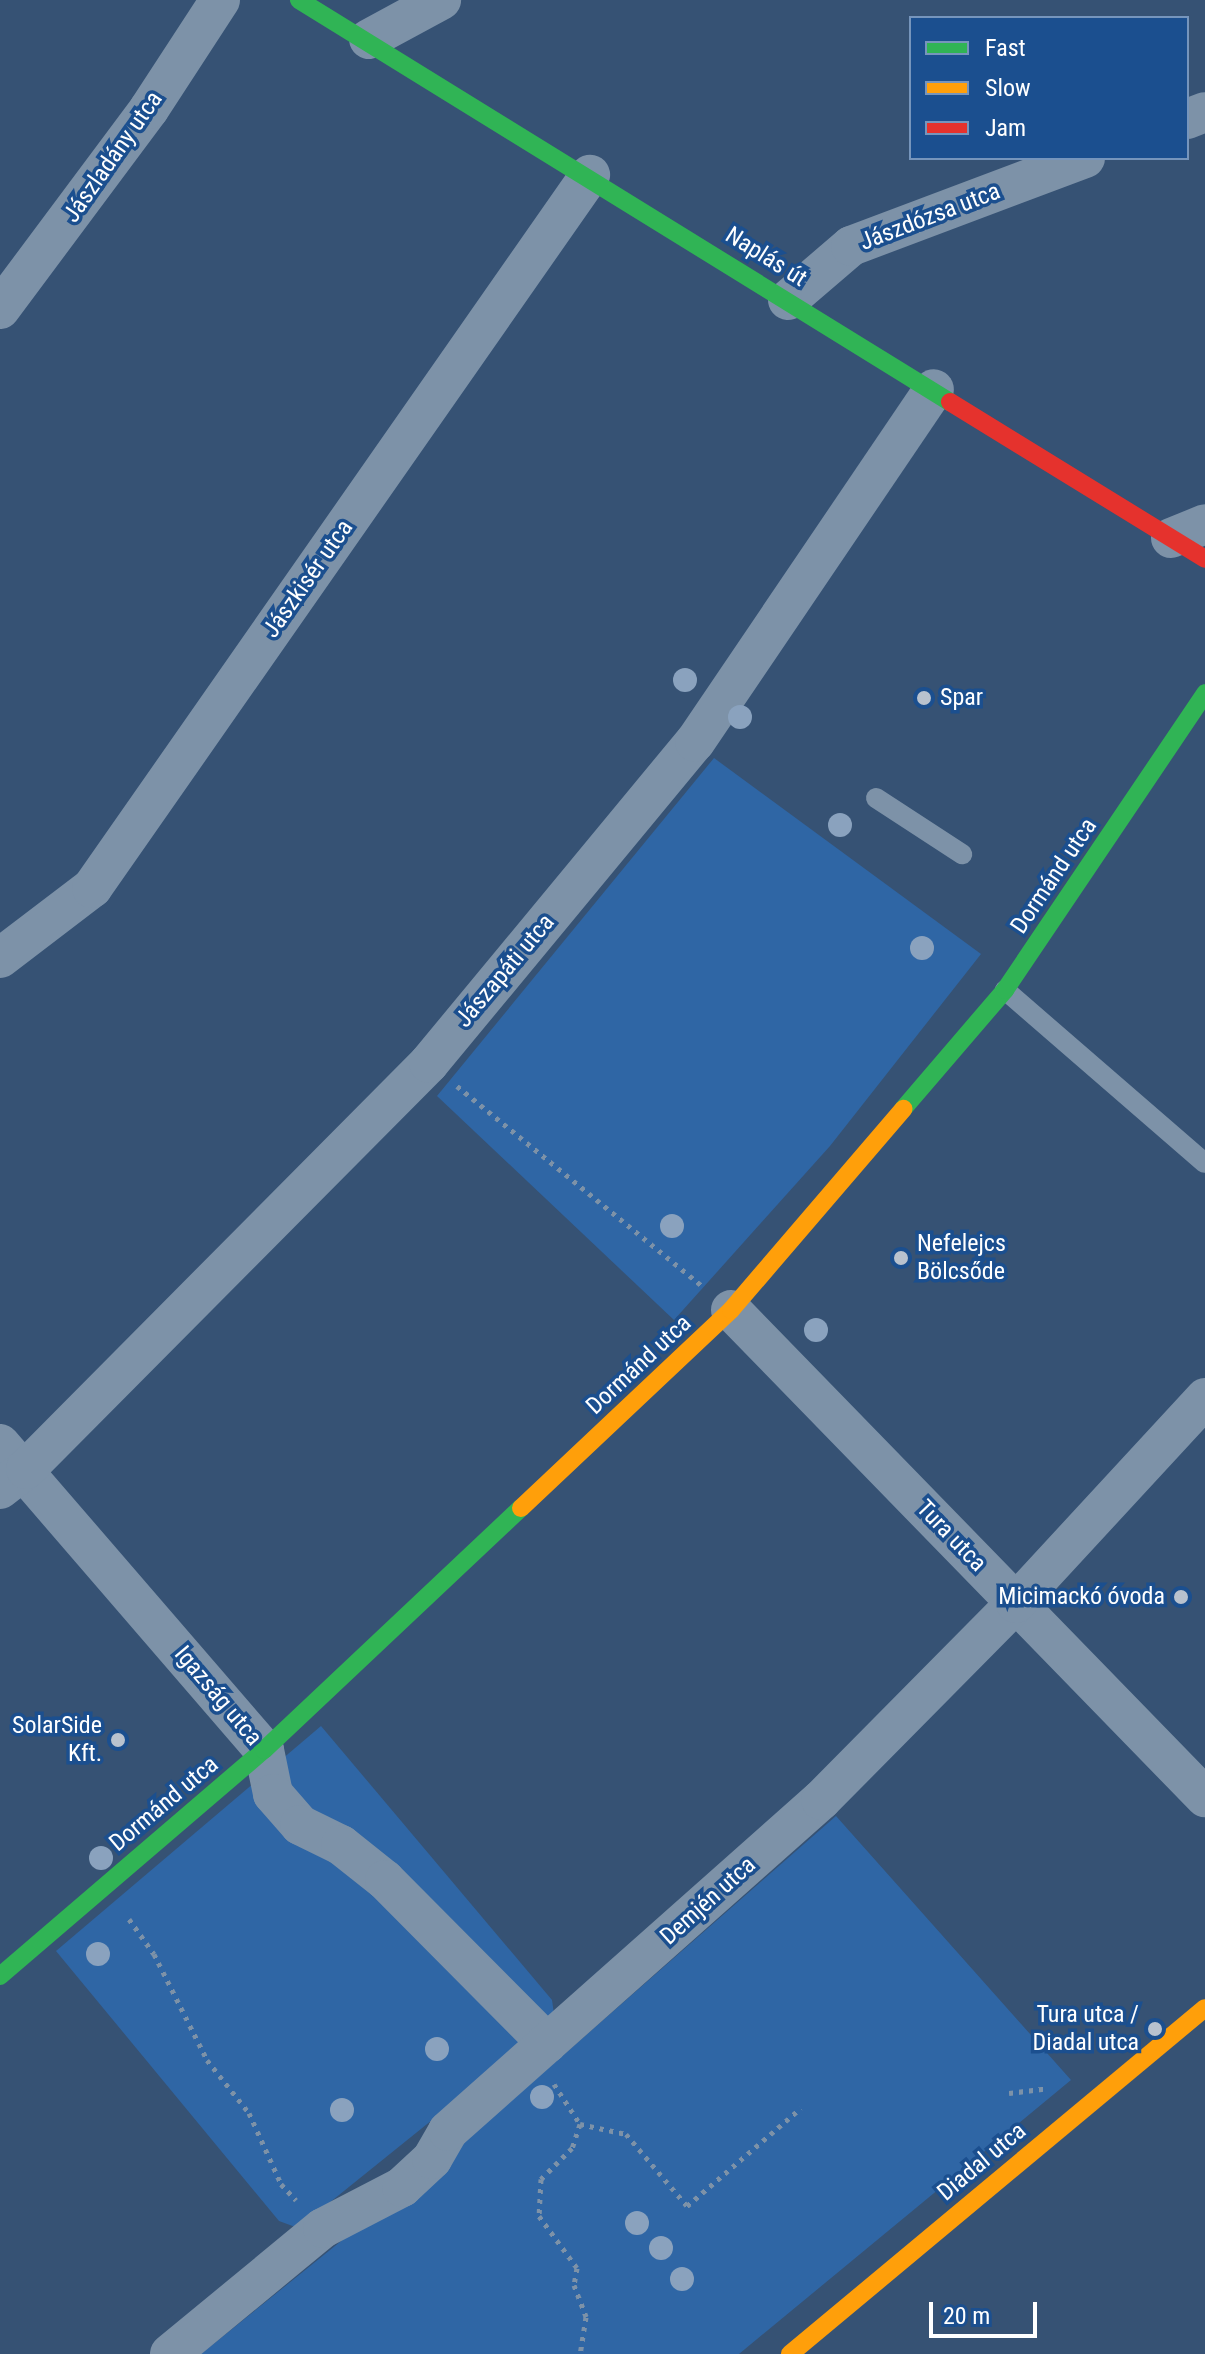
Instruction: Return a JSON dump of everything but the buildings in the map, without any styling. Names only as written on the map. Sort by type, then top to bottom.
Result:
[{"type":"street","name":"Jászladány utca","points":[[0,309],[132,133],[220,0]]},
{"type":"street","name":"Naplás út","points":[[299,0],[369,39],[934,389],[1188,531],[1205,559]]},
{"type":"street","points":[[369,39],[441,0]]},
{"type":"street","name":"Jászdózsa utca","points":[[788,300],[851,246],[1080,160]]},
{"type":"street","name":"Jászkisér utca","points":[[0,958],[92,888],[590,175]]},
{"type":"street","name":"Jászapáti utca","points":[[9,1467],[429,1063],[695,742],[934,389]]},
{"type":"street","name":"Dormánd utca","points":[[0,1976],[264,1750],[731,1310],[1005,990],[1205,693]]},
{"type":"street","name":"Tura utca","points":[[731,1310],[1205,1797]]},
{"type":"street","name":"Demjén utca","points":[[170,2354],[323,2228],[402,2187],[432,2159],[448,2131],[821,1800],[1016,1603],[1205,1398]]},
{"type":"street","name":"Igazság utca","points":[[9,1467],[264,1750],[273,1794],[300,1825],[341,1845],[385,1880],[539,2050]]},
{"type":"street","name":"Diadal utca","points":[[790,2354],[1205,2008]]},
{"type":"lane","points":[[876,798],[962,854]]},
{"type":"lane","points":[[1005,990],[1205,1163]]},
{"type":"path","points":[[429,1063],[731,1310]]},
{"type":"path","points":[[98,1892],[137,1926],[187,2027],[249,2113],[281,2184],[323,2228]]},
{"type":"path","points":[[539,2050],[580,2124],[572,2148],[541,2179],[539,2216],[577,2268],[574,2285],[586,2317],[580,2354]]},
{"type":"path","points":[[1009,2093],[1045,2089]]},
{"type":"path","points":[[580,2124],[626,2134],[687,2206],[801,2108]]},
{"type":"shaded area","points":[[714,758],[981,954],[830,1146],[674,1320],[437,1096]]},
{"type":"shaded area","points":[[321,1726],[552,2000],[555,2021],[298,2228],[279,2221],[56,1951]]},
{"type":"shaded area","points":[[836,1816],[1071,2080],[739,2354],[201,2354],[464,2142]]},
{"type":"traffic: fast","points":[[299,0],[950,402]]},
{"type":"traffic: fast","points":[[903,1109],[1005,990],[1205,693]]},
{"type":"traffic: fast","points":[[0,1976],[264,1750],[521,1508]]},
{"type":"traffic: slow","points":[[521,1508],[731,1310],[903,1109]]},
{"type":"traffic: slow","points":[[790,2354],[1205,2008]]},
{"type":"traffic: jam","points":[[950,402],[1205,559]]},
{"type":"place","name":"Spar","points":[[924,698]]},
{"type":"place","name":"Nefelejcs Bölcsőde","points":[[901,1258]]},
{"type":"place","name":"Micimackó óvoda","points":[[1181,1597]]},
{"type":"place","name":"SolarSide Kft.","points":[[118,1740]]},
{"type":"place","name":"Tura utca / Diadal utca","points":[[1155,2029]]}]
